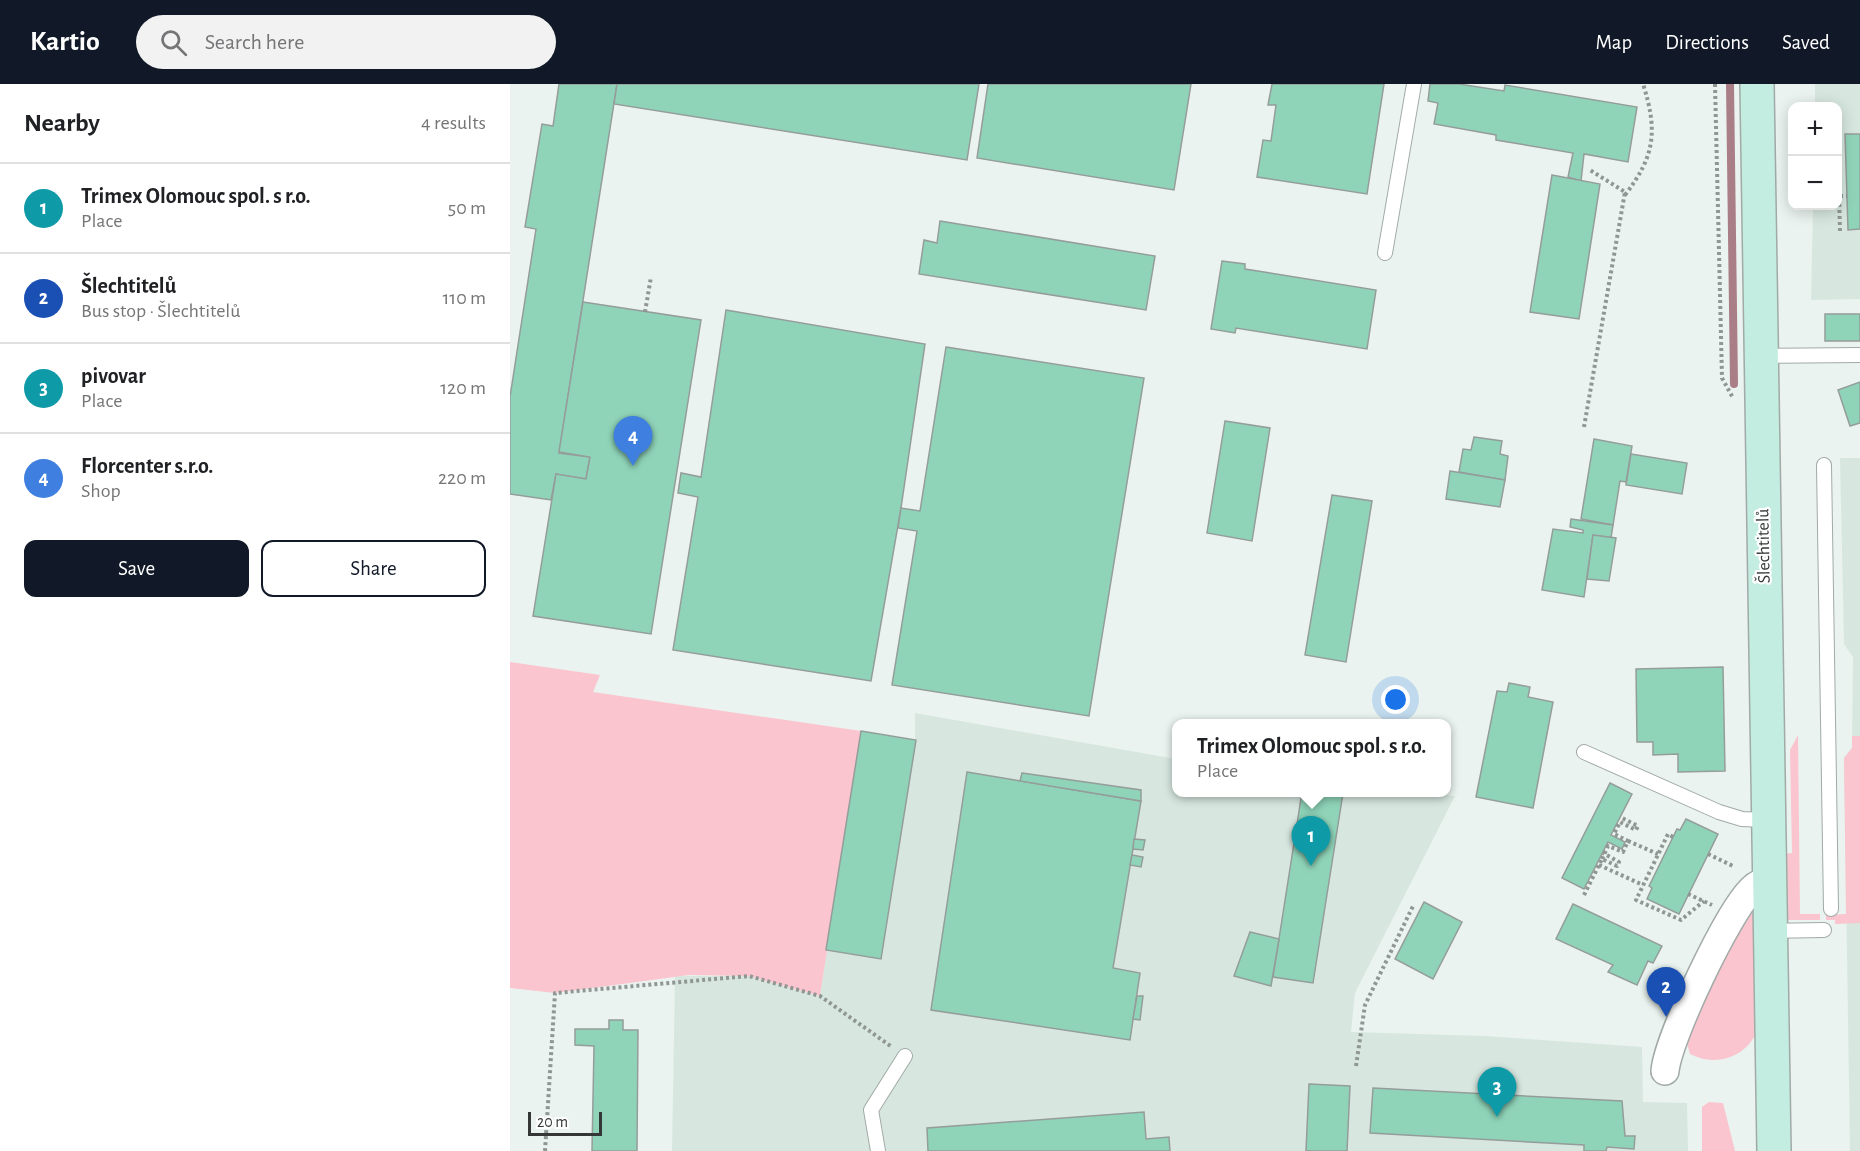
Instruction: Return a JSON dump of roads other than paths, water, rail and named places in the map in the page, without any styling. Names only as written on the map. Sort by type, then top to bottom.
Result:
[{"type":"street","name":"Šlechtitelů","points":[[1757,84],[1766,820],[1774,1151]]},
{"type":"street","points":[[1665,1071],[1672,1041],[1716,948],[1744,898],[1756,886],[1768,881]]},
{"type":"lane","points":[[1385,253],[1414,84]]},
{"type":"lane","points":[[1761,356],[1860,355]]},
{"type":"lane","points":[[1824,465],[1830,909]]},
{"type":"lane","points":[[1584,752],[1719,812],[1742,819],[1766,820]]},
{"type":"lane","points":[[1770,931],[1824,930]]},
{"type":"lane","points":[[878,1151],[871,1110],[905,1056]]},
{"type":"waterway","points":[[1730,84],[1734,384]]},
{"type":"place","name":"Florcenter s.r.o.","points":[[633,466]]},
{"type":"place","name":"Trimex Olomouc spol. s r.o.","points":[[1311,866]]},
{"type":"place","name":"Šlechtitelů","points":[[1666,1017]]},
{"type":"place","name":"pivovar","points":[[1497,1117]]}]
